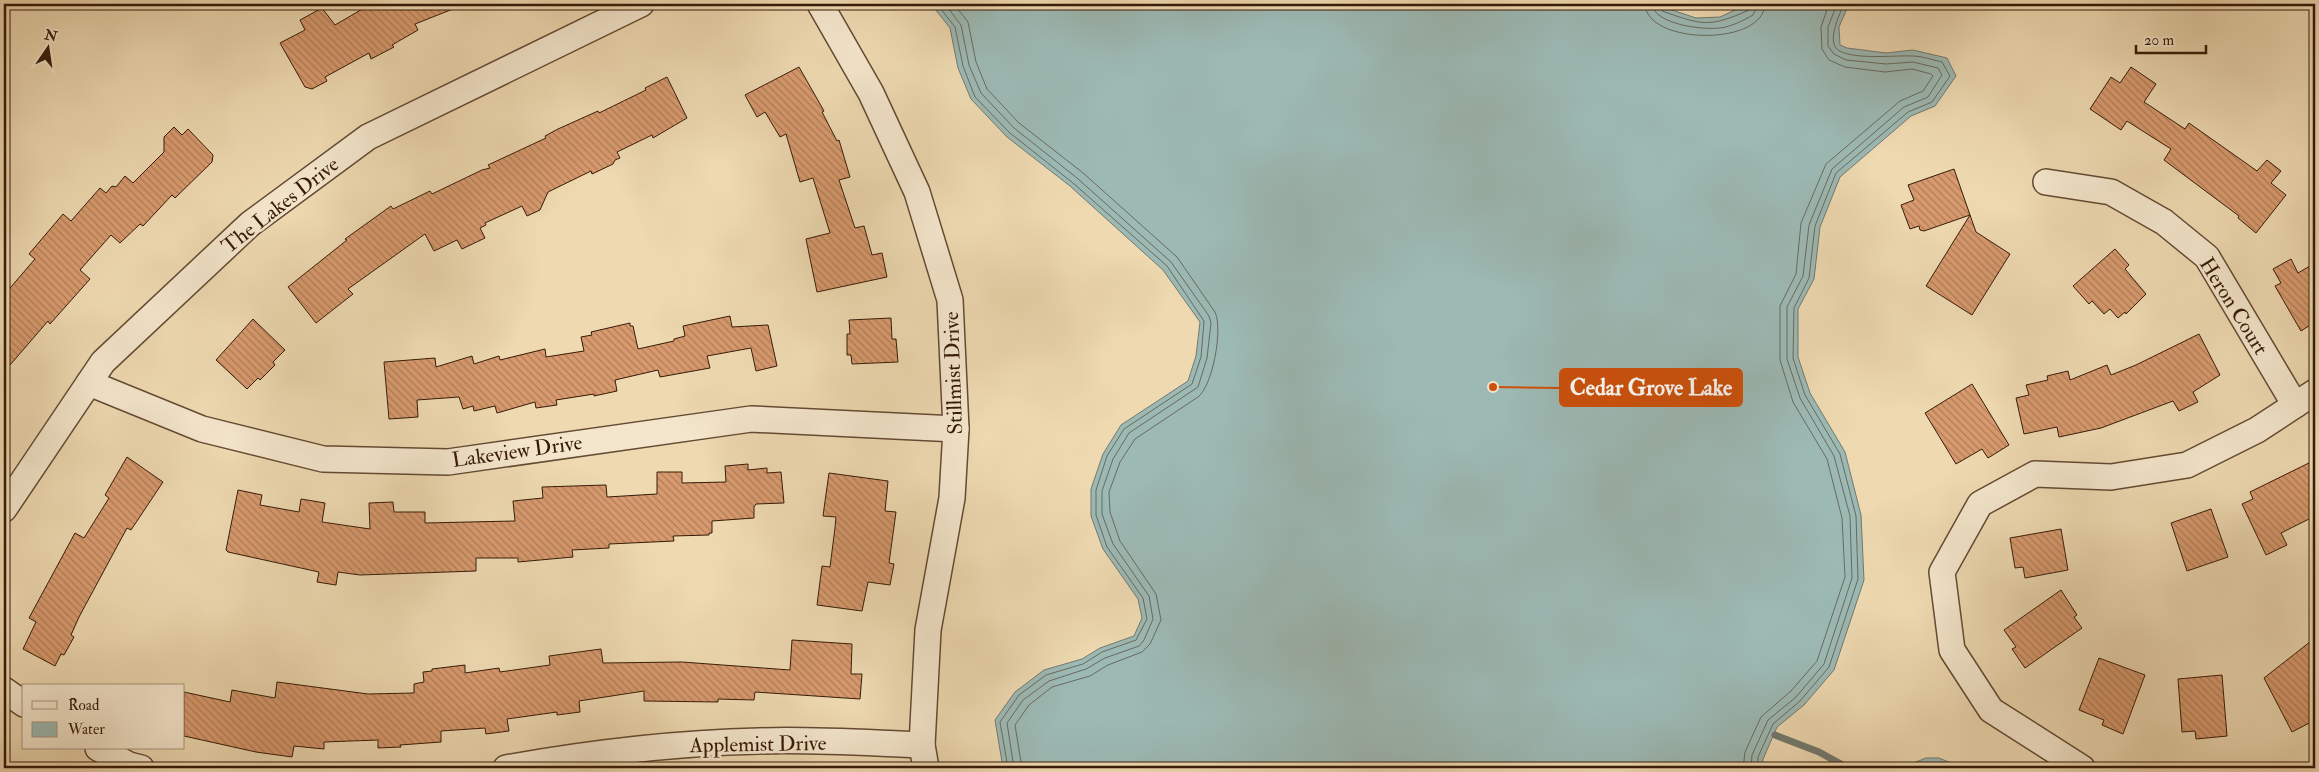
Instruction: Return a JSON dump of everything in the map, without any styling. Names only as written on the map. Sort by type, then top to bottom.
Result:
[{"type":"street","name":"The Lakes Drive","points":[[4,509],[103,362],[250,224],[368,137],[641,4]]},
{"type":"street","name":"Stillmist Drive","points":[[820,4],[871,93],[918,192],[950,300],[956,429],[952,498],[928,630],[924,757]]},
{"type":"street","name":"Heron Court","points":[[2046,182],[2111,192],[2164,222],[2207,257],[2305,398]]},
{"type":"street","name":"Lakeview Drive","points":[[89,383],[202,429],[323,459],[448,462],[750,419],[956,429]]},
{"type":"street","points":[[2082,768],[1991,710],[1952,650],[1942,572],[1980,504],[2035,474],[2111,476],[2187,465],[2257,430],[2305,398]]},
{"type":"street","points":[[4,690],[22,703]]},
{"type":"street","name":"Applemist Drive","points":[[506,768],[550,760],[658,746],[761,740],[924,757]]},
{"type":"street","points":[[102,750],[129,765],[141,768]]},
{"type":"water","points":[[931,4],[1654,4],[1696,18],[1720,17],[1748,4],[1849,4],[1839,27],[1840,45],[1847,48],[1886,53],[1913,50],[1947,58],[1956,76],[1935,106],[1911,116],[1840,177],[1820,227],[1814,279],[1798,309],[1798,357],[1810,393],[1845,452],[1861,515],[1864,580],[1834,670],[1804,705],[1777,727],[1763,759],[1762,768],[1003,768],[995,720],[1015,692],[1044,670],[1082,659],[1100,648],[1134,636],[1142,618],[1138,599],[1103,549],[1091,516],[1091,489],[1103,454],[1121,425],[1188,381],[1196,356],[1200,322],[1163,270],[1070,186],[1007,137],[971,99],[958,68],[950,28]]},
{"type":"water","points":[[1926,758],[1939,758],[1963,768],[1901,768]]},
{"type":"building","points":[[371,4],[463,5],[415,24],[418,30],[392,45],[394,47],[371,59],[369,53],[325,77],[327,81],[312,89],[305,87],[280,43],[305,30],[300,20],[322,8],[335,25]]},
{"type":"building","points":[[799,67],[824,111],[822,112],[837,141],[839,140],[850,177],[839,180],[855,228],[864,226],[872,255],[882,253],[887,277],[817,292],[806,239],[830,233],[813,178],[800,182],[786,134],[780,137],[765,112],[757,117],[745,95]]},
{"type":"building","points":[[2131,67],[2156,84],[2144,102],[2185,129],[2189,123],[2257,171],[2267,160],[2281,171],[2271,183],[2286,195],[2256,233],[2238,218],[2239,216],[2164,160],[2171,149],[2127,121],[2121,130],[2090,109],[2111,77],[2120,83]]},
{"type":"building","points":[[667,77],[687,118],[653,138],[652,135],[617,152],[620,158],[615,160],[613,164],[592,174],[591,171],[548,192],[540,210],[527,216],[522,206],[485,223],[486,225],[480,228],[485,238],[462,249],[457,240],[434,251],[425,234],[348,289],[353,294],[316,323],[288,287],[347,240],[345,239],[391,206],[393,209],[430,191],[432,194],[490,168],[488,165],[546,138],[545,136],[558,129],[598,111],[599,113],[646,90],[645,88]]},
{"type":"building","points":[[174,127],[182,135],[188,129],[213,155],[212,162],[175,198],[172,195],[143,226],[140,224],[120,243],[111,235],[80,270],[90,279],[50,324],[48,321],[4,372],[4,295],[35,259],[29,254],[63,214],[71,221],[100,188],[106,193],[112,186],[116,187],[125,176],[133,183],[164,152],[164,137]]},
{"type":"building","points":[[1954,169],[1970,215],[1924,231],[1920,230],[1919,226],[1910,229],[1901,205],[1914,200],[1908,185]]},
{"type":"building","points":[[1970,215],[1976,232],[2010,254],[1972,315],[1926,286]]},
{"type":"building","points":[[2115,249],[2129,265],[2125,269],[2146,294],[2126,314],[2125,312],[2118,318],[2110,309],[2104,314],[2092,301],[2089,304],[2073,286]]},
{"type":"building","points":[[2291,259],[2298,273],[2315,263],[2315,322],[2301,331],[2275,286],[2281,283],[2273,269]]},
{"type":"building","points":[[730,316],[732,327],[768,325],[777,366],[756,371],[751,348],[707,356],[710,368],[660,377],[658,370],[615,380],[617,391],[594,396],[594,394],[556,400],[557,405],[536,408],[535,402],[497,413],[495,406],[474,411],[473,406],[463,409],[459,397],[417,400],[418,417],[389,419],[384,362],[435,358],[436,367],[472,356],[474,364],[499,356],[500,360],[545,349],[546,357],[584,351],[581,337],[592,335],[591,332],[630,323],[630,326],[633,326],[638,349],[674,341],[674,339],[685,336],[683,326]]},
{"type":"building","points":[[891,318],[892,339],[896,339],[898,362],[852,364],[851,355],[847,355],[847,334],[850,334],[849,320]]},
{"type":"building","points":[[253,319],[285,350],[273,362],[275,365],[260,380],[258,378],[247,389],[216,360]]},
{"type":"building","points":[[2199,334],[2220,375],[2193,392],[2198,402],[2179,411],[2173,401],[2101,428],[2059,437],[2057,427],[2024,434],[2016,398],[2029,395],[2026,385],[2048,380],[2047,376],[2068,371],[2070,380],[2107,365],[2111,375]]},
{"type":"building","points":[[1972,384],[2009,445],[1988,458],[1982,449],[1956,464],[1925,413]]},
{"type":"building","points":[[127,457],[163,482],[131,530],[127,528],[79,617],[71,635],[74,637],[64,655],[61,654],[55,666],[23,649],[36,622],[29,618],[75,533],[84,538],[109,498],[105,495]]},
{"type":"building","points":[[2315,460],[2315,516],[2281,533],[2287,545],[2266,555],[2242,504],[2253,499],[2250,492]]},
{"type":"building","points":[[748,464],[748,470],[767,468],[767,473],[781,472],[784,503],[756,504],[754,507],[754,518],[712,521],[712,533],[709,533],[709,535],[673,536],[674,541],[609,544],[609,548],[572,550],[573,557],[518,562],[518,558],[476,558],[476,571],[360,575],[338,572],[336,585],[317,582],[319,572],[226,550],[238,490],[262,495],[260,505],[299,512],[301,499],[325,503],[322,522],[370,529],[369,503],[393,502],[394,512],[425,512],[425,523],[515,521],[513,501],[543,498],[542,487],[606,485],[607,497],[657,494],[657,472],[682,472],[682,483],[726,482],[725,466]]},
{"type":"building","points":[[829,473],[888,481],[885,511],[896,512],[889,563],[894,564],[890,585],[868,582],[862,611],[817,605],[822,566],[830,567],[836,517],[823,516]]},
{"type":"building","points":[[2211,509],[2228,557],[2187,571],[2171,523]]},
{"type":"building","points":[[2061,529],[2068,570],[2025,578],[2023,567],[2015,568],[2010,538]]},
{"type":"building","points":[[2061,590],[2077,615],[2074,617],[2082,628],[2025,668],[2012,649],[2016,647],[2004,630]]},
{"type":"building","points":[[2315,638],[2315,720],[2292,732],[2264,678]]},
{"type":"building","points":[[792,640],[852,644],[851,674],[862,674],[860,699],[755,692],[754,700],[718,699],[718,702],[644,701],[644,691],[579,701],[580,712],[557,715],[557,712],[507,719],[509,731],[486,734],[485,728],[441,731],[441,742],[400,745],[401,747],[378,748],[378,740],[324,742],[324,749],[294,746],[292,757],[256,752],[185,736],[185,692],[230,702],[232,690],[275,698],[277,682],[368,694],[414,693],[414,684],[424,682],[423,672],[432,671],[432,669],[465,665],[465,673],[499,668],[500,672],[550,665],[549,656],[601,649],[603,663],[682,662],[790,670]]},
{"type":"building","points":[[2099,658],[2145,675],[2123,734],[2102,725],[2104,720],[2079,710]]},
{"type":"building","points":[[2222,675],[2227,736],[2196,739],[2195,731],[2182,732],[2178,679]]},
{"type":"waterway","points":[[1775,735],[1819,752],[1848,768]]},
{"type":"place","name":"Cedar Grove Lake","points":[[1493,387]]}]
